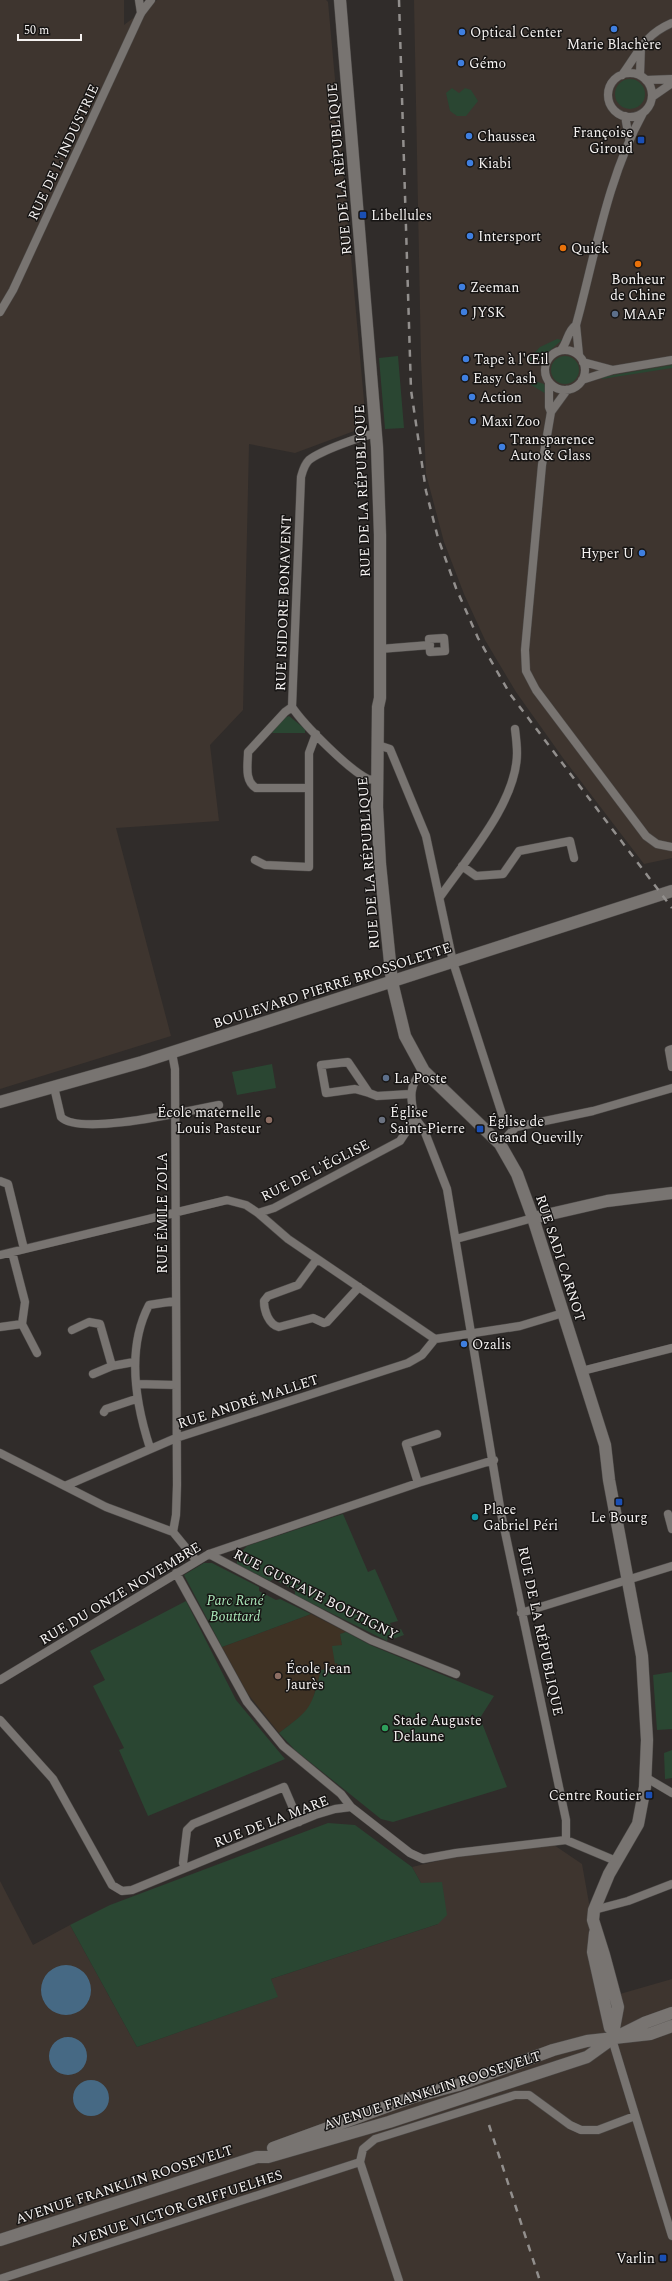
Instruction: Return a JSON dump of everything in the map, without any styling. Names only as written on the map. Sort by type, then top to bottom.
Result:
[{"type":"street","points":[[139,0],[141,13]]},
{"type":"street","name":"RUE DE L'INDUSTRIE","points":[[0,312],[13,290],[141,13],[150,0]]},
{"type":"street","name":"RUE DE LA RÉPUBLIQUE","points":[[340,0],[376,433],[380,535],[380,649],[377,779],[380,864],[392,982]]},
{"type":"street","points":[[642,113],[634,116],[625,116],[613,108],[609,96],[612,82],[622,74],[641,45],[660,28],[672,23]]},
{"type":"street","points":[[641,45],[643,77],[651,88],[652,97],[650,103],[642,113],[630,139],[616,176],[576,325],[584,374],[578,385],[567,390],[551,412],[542,465],[525,650],[526,670],[536,690],[605,784],[646,836],[657,844],[672,847]]},
{"type":"street","points":[[622,74],[634,73],[643,77],[672,79]]},
{"type":"street","points":[[652,97],[672,83]]},
{"type":"street","points":[[625,116],[630,139]]},
{"type":"street","points":[[551,412],[549,406],[549,382],[545,373],[545,363],[552,354],[561,350],[566,344],[571,328],[576,325]]},
{"type":"street","points":[[561,350],[572,351],[581,359],[613,370]]},
{"type":"street","points":[[582,380],[613,370],[672,360]]},
{"type":"street","points":[[549,382],[557,388],[567,390]]},
{"type":"street","name":"RUE ISIDORE BONAVENT","points":[[376,433],[361,436],[312,458],[303,468],[301,477],[292,707],[300,718],[356,772],[370,780],[377,779]]},
{"type":"street","points":[[380,649],[430,645]]},
{"type":"street","points":[[292,707],[284,712],[248,752],[248,780],[251,785],[256,788],[308,788]]},
{"type":"street","points":[[440,897],[493,822],[506,799],[518,754],[515,729]]},
{"type":"street","points":[[256,860],[265,865],[309,867],[309,753],[316,734]]},
{"type":"street","points":[[378,745],[390,749],[426,836],[453,962],[502,1114],[507,1122],[516,1127]]},
{"type":"street","points":[[462,866],[476,876],[503,874],[519,851],[570,841],[574,858]]},
{"type":"street","name":"BOULEVARD PIERRE BROSSOLETTE","points":[[0,1102],[172,1053],[672,891]]},
{"type":"street","name":"RUE SADI CARNOT","points":[[392,982],[405,1036],[424,1071],[500,1144],[517,1174],[533,1218],[605,1445],[609,1480],[642,1656],[647,1740],[645,1777],[638,1824],[616,1861],[594,1910],[595,1928],[604,1954],[618,2007],[612,2040]]},
{"type":"street","points":[[672,1049],[669,1050],[672,1067]]},
{"type":"street","name":"RUE ÉMILE ZOLA","points":[[172,1053],[175,1069],[174,1212],[176,1385],[176,1515],[173,1532]]},
{"type":"street","points":[[369,1093],[348,1062],[320,1065],[326,1093],[355,1090],[377,1096],[410,1094]]},
{"type":"street","points":[[415,1118],[410,1094],[415,1078],[424,1071]]},
{"type":"street","points":[[54,1087],[61,1117],[68,1122],[118,1124],[219,1105]]},
{"type":"street","points":[[500,1144],[516,1127],[593,1111],[672,1088]]},
{"type":"street","name":"RUE DE LA RÉPUBLIQUE","points":[[415,1118],[424,1130],[447,1189],[494,1460],[501,1512],[521,1613],[566,1820],[566,1840]]},
{"type":"street","name":"RUE DE L'ÉGLISE","points":[[0,1255],[227,1200],[246,1206],[258,1213],[274,1208],[400,1141],[415,1118]]},
{"type":"street","points":[[0,1180],[8,1184],[24,1249]]},
{"type":"street","points":[[456,1239],[533,1218],[607,1201],[672,1193]]},
{"type":"street","points":[[258,1213],[288,1239],[435,1339],[520,1326],[563,1313]]},
{"type":"street","points":[[12,1252],[25,1302],[22,1324],[37,1353]]},
{"type":"street","points":[[317,1259],[298,1285],[268,1296],[264,1301],[271,1322],[275,1326],[279,1327],[314,1319],[324,1324],[359,1287]]},
{"type":"street","points":[[150,1448],[136,1399],[137,1384],[134,1362],[137,1351],[140,1322],[149,1305],[175,1301]]},
{"type":"street","points":[[72,1330],[90,1322],[100,1324],[112,1366]]},
{"type":"street","points":[[0,1327],[22,1324]]},
{"type":"street","name":"RUE ANDRÉ MALLET","points":[[65,1486],[176,1438],[408,1363],[422,1355],[435,1339]]},
{"type":"street","points":[[582,1371],[672,1348]]},
{"type":"street","points":[[93,1374],[112,1366],[134,1362]]},
{"type":"street","points":[[137,1384],[176,1385]]},
{"type":"street","points":[[104,1412],[106,1409],[136,1399]]},
{"type":"street","points":[[418,1483],[406,1444],[437,1434]]},
{"type":"street","points":[[0,1453],[106,1507],[173,1532],[196,1560]]},
{"type":"street","name":"RUE DU ONZE NOVEMBRE","points":[[0,1680],[196,1560],[209,1554],[418,1483],[494,1460]]},
{"type":"street","points":[[668,1514],[672,1529]]},
{"type":"street","name":"RUE GUSTAVE BOUTIGNY","points":[[209,1554],[371,1640],[456,1674]]},
{"type":"street","points":[[521,1613],[672,1566]]},
{"type":"street","points":[[176,1573],[247,1702],[283,1746],[341,1794],[351,1807]]},
{"type":"street","name":"RUE DE LA MARE","points":[[0,1720],[53,1779],[112,1885],[122,1891],[132,1890],[335,1808],[351,1807],[410,1853],[423,1859],[463,1852],[566,1840],[616,1861]]},
{"type":"street","points":[[645,1777],[672,1793]]},
{"type":"street","points":[[185,1868],[183,1863],[187,1830],[192,1824],[284,1787],[299,1822]]},
{"type":"street","points":[[594,1910],[628,1901],[672,1884]]},
{"type":"street","name":"AVENUE FRANKLIN ROOSEVELT","points":[[0,2240],[256,2158],[268,2157],[478,2094],[525,2076],[592,2055],[612,2040],[644,2023],[672,2013]]},
{"type":"street","name":"AVENUE FRANKLIN ROOSEVELT","points":[[612,2040],[650,2034],[672,2026]]},
{"type":"street","points":[[612,2040],[672,2236]]},
{"type":"street","points":[[399,2281],[360,2162],[363,2149],[374,2140],[515,2095],[529,2095],[570,2125],[581,2130],[598,2130],[635,2116]]},
{"type":"street","name":"AVENUE VICTOR GRIFFUELHES","points":[[0,2279],[360,2162]]},
{"type":"shaded area","points":[[0,0],[124,0],[124,25],[157,0],[326,0],[328,2],[365,412],[357,430],[295,453],[249,444],[243,710],[210,745],[219,821],[116,828],[171,1036],[0,1089]]},
{"type":"shaded area","points":[[414,0],[672,0],[672,858],[644,864],[563,758],[516,692],[485,640],[464,594],[444,542],[426,474],[421,360]]},
{"type":"shaded area","name":"École Jean Jaurès","points":[[311,1614],[346,1632],[340,1634],[342,1645],[333,1650],[338,1667],[321,1670],[311,1706],[304,1714],[279,1733],[248,1694],[222,1647]]},
{"type":"shaded area","points":[[554,1845],[582,1864],[606,1998],[672,1979],[672,2281],[0,2281],[0,1881],[33,1945],[70,1925],[137,2047],[277,1997],[271,1979],[438,1924],[421,1883],[412,1867],[455,1857]]},
{"type":"green space","points":[[630,79],[641,83],[645,94],[641,105],[630,109],[619,105],[615,94],[619,83]]},
{"type":"green space","points":[[452,88],[459,93],[465,88],[471,90],[478,101],[466,116],[457,116],[450,111],[446,93]]},
{"type":"green space","points":[[557,339],[562,340],[539,360],[529,363],[529,358],[540,347]]},
{"type":"green space","points":[[398,356],[404,428],[385,429],[379,358]]},
{"type":"green space","points":[[565,356],[575,360],[579,370],[575,380],[565,384],[555,380],[551,370],[555,360]]},
{"type":"green space","points":[[672,365],[672,368],[602,379],[602,377]]},
{"type":"green space","points":[[529,379],[544,384],[548,395],[531,385]]},
{"type":"green space","points":[[289,716],[305,729],[305,733],[272,733],[282,719]]},
{"type":"green space","points":[[272,1064],[276,1088],[237,1095],[232,1072]]},
{"type":"green space","points":[[343,1514],[368,1572],[375,1569],[398,1621],[390,1623],[394,1632],[401,1629],[404,1635],[393,1639],[388,1637],[387,1641],[295,1595],[295,1591],[274,1579],[270,1581],[237,1564],[237,1556],[247,1546]]},
{"type":"green space","name":"Parc René Bouttard","points":[[204,1563],[212,1563],[259,1587],[259,1591],[276,1600],[280,1599],[311,1614],[222,1647],[184,1575]]},
{"type":"green space","points":[[186,1601],[236,1700],[285,1759],[148,1816],[119,1750],[124,1748],[93,1686],[105,1680],[90,1651]]},
{"type":"green space","name":"Stade Auguste Delaune","points":[[346,1632],[370,1645],[494,1696],[480,1718],[507,1787],[393,1822],[381,1819],[295,1750],[279,1733],[298,1719],[312,1701],[321,1670],[338,1667],[337,1663],[335,1664],[332,1646],[342,1645],[340,1634]]},
{"type":"green space","points":[[672,1672],[672,1729],[657,1730],[653,1675]]},
{"type":"green space","points":[[672,1750],[672,1778],[665,1779],[664,1753]]},
{"type":"green space","points":[[328,1823],[355,1825],[412,1867],[421,1883],[442,1882],[447,1915],[438,1924],[271,1979],[278,1997],[137,2047],[70,1925],[110,1905]]},
{"type":"water","points":[[61,1965],[71,1965],[84,1972],[91,1985],[91,1995],[84,2008],[71,2015],[61,2015],[52,2011],[45,2004],[41,1995],[41,1985],[45,1976],[52,1969]]},
{"type":"water","points":[[68,2037],[78,2040],[84,2046],[87,2056],[84,2066],[78,2072],[68,2075],[58,2072],[52,2066],[49,2056],[52,2046],[58,2040]]},
{"type":"water","points":[[95,2080],[104,2085],[108,2091],[108,2105],[104,2111],[95,2116],[87,2116],[78,2111],[74,2105],[73,2094],[78,2085],[84,2081]]},
{"type":"railway","points":[[399,0],[411,390],[426,491],[438,538],[456,588],[478,638],[510,694],[672,908]]},
{"type":"railway","points":[[489,2125],[540,2281]]},
{"type":"place","name":"Marie Blachère","points":[[614,29]]},
{"type":"place","name":"Optical Center","points":[[462,32]]},
{"type":"place","name":"Gémo","points":[[461,63]]},
{"type":"place","name":"Chaussea","points":[[469,136]]},
{"type":"place","name":"Françoise Giroud","points":[[641,140]]},
{"type":"place","name":"Kiabi","points":[[470,163]]},
{"type":"place","name":"Libellules","points":[[363,215]]},
{"type":"place","name":"Intersport","points":[[470,236]]},
{"type":"place","name":"Quick","points":[[563,248]]},
{"type":"place","name":"Bonheur de Chine","points":[[638,264]]},
{"type":"place","name":"Zeeman","points":[[462,287]]},
{"type":"place","name":"JYSK","points":[[464,312]]},
{"type":"place","name":"MAAF","points":[[615,314]]},
{"type":"place","name":"Tape à l'Œil","points":[[466,359]]},
{"type":"place","name":"Easy Cash","points":[[465,378]]},
{"type":"place","name":"Action","points":[[472,397]]},
{"type":"place","name":"Maxi Zoo","points":[[473,421]]},
{"type":"place","name":"Transparence Auto & Glass","points":[[502,447]]},
{"type":"place","name":"Hyper U","points":[[642,553]]},
{"type":"place","name":"La Poste","points":[[386,1078]]},
{"type":"place","name":"École maternelle Louis Pasteur","points":[[269,1120]]},
{"type":"place","name":"Église Saint-Pierre","points":[[382,1120]]},
{"type":"place","name":"Église de Grand Quevilly","points":[[480,1129]]},
{"type":"place","name":"Ozalis","points":[[464,1344]]},
{"type":"place","name":"Le Bourg","points":[[619,1502]]},
{"type":"place","name":"Place Gabriel Péri","points":[[475,1517]]},
{"type":"place","name":"École Jean Jaurès","points":[[278,1676]]},
{"type":"place","name":"Stade Auguste Delaune","points":[[385,1728]]},
{"type":"place","name":"Centre Routier","points":[[649,1795]]},
{"type":"place","name":"Varlin","points":[[663,2258]]}]
